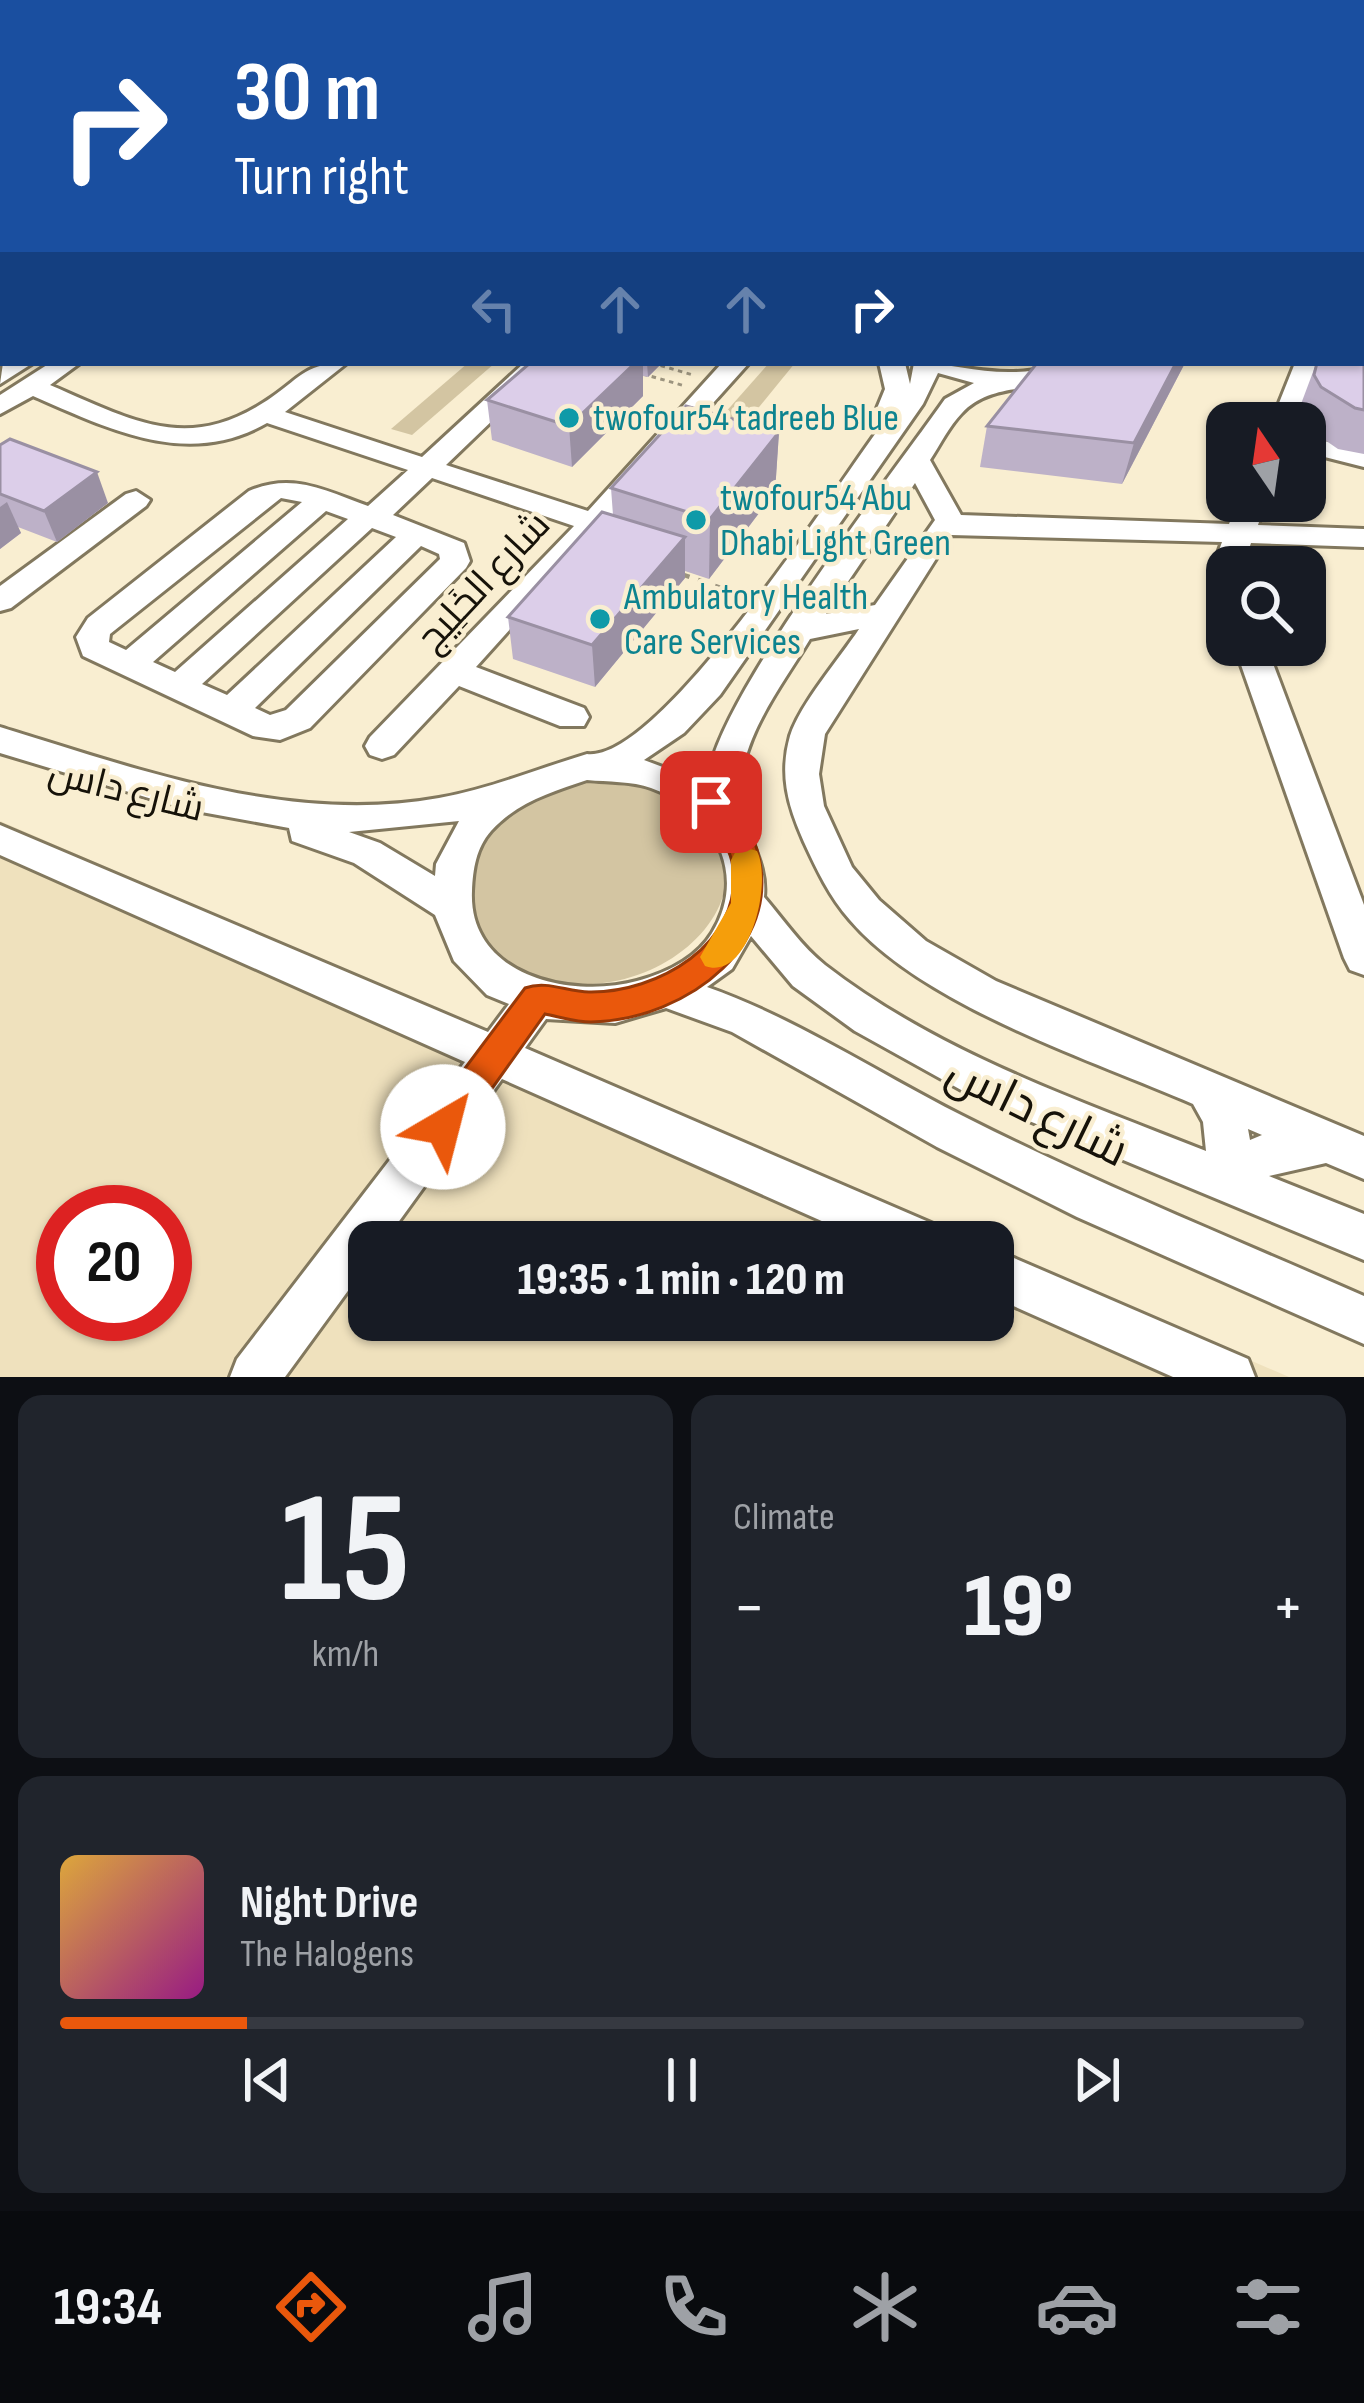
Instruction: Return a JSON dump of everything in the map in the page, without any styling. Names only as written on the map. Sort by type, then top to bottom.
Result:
[{"type":"street","points":[[0,376],[57,366]]},
{"type":"street","points":[[26,375],[184,438],[216,436],[265,414],[330,366]]},
{"type":"street","points":[[178,688],[428,468],[536,366]]},
{"type":"street","points":[[874,453],[896,399],[892,366]]},
{"type":"street","points":[[610,766],[691,706],[922,386],[930,366]]},
{"type":"street","points":[[941,366],[1014,380]]},
{"type":"street","points":[[726,817],[675,780],[610,766],[564,771],[502,798],[460,846],[449,884],[449,904],[463,943],[493,976],[537,998],[589,1007],[643,1000],[668,991],[712,962],[728,944],[746,903],[748,866],[726,817],[723,787],[730,751],[799,630],[954,405],[986,387],[1047,376],[1072,366]]},
{"type":"street","points":[[1292,402],[1307,366]]},
{"type":"street","points":[[0,406],[26,375]]},
{"type":"street","name":"شارع الخَلِيج","points":[[382,746],[594,523],[721,379]]},
{"type":"street","points":[[265,414],[594,523]]},
{"type":"street","points":[[1326,449],[1364,459]]},
{"type":"street","points":[[916,460],[952,525]]},
{"type":"street","points":[[0,601],[136,500],[98,486]]},
{"type":"street","points":[[289,488],[371,517],[451,547],[455,561],[298,719],[272,729],[94,649],[92,637],[99,626],[264,493],[289,488]]},
{"type":"street","points":[[128,666],[322,500]]},
{"type":"street","points":[[1206,549],[952,525],[934,534],[816,714],[801,774],[806,806],[838,875],[865,911],[912,953],[982,993],[1346,1150]]},
{"type":"street","points":[[230,712],[416,534]]},
{"type":"street","points":[[1283,546],[1364,538]]},
{"type":"street","points":[[799,630],[884,614]]},
{"type":"street","points":[[799,630],[853,661]]},
{"type":"street","points":[[1258,666],[1364,958]]},
{"type":"street","points":[[454,671],[572,717]]},
{"type":"street","name":"شارع داس","points":[[0,740],[157,785],[301,818],[402,820],[502,798]]},
{"type":"street","name":"شارع داس","points":[[0,759],[150,801],[336,841],[395,868],[449,904]]},
{"type":"street","points":[[0,839],[874,1221]]},
{"type":"street","name":"شارع داس","points":[[746,903],[807,974],[869,1018],[996,1087],[1364,1237]]},
{"type":"street","name":"شارع داس","points":[[668,991],[746,1019],[952,1133],[1093,1201],[1364,1320]]},
{"type":"street","points":[[255,1377],[537,998]]},
{"type":"street","points":[[1208,1091],[1229,1136],[1226,1165],[1219,1178]]},
{"type":"street","points":[[1219,1178],[1270,1153],[1346,1150]]},
{"type":"street","points":[[1014,1282],[1230,1377]]},
{"type":"path","points":[[665,366],[721,379]]},
{"type":"path","points":[[624,369],[721,379]]},
{"type":"path","points":[[667,569],[766,603]]},
{"type":"shaded area","points":[[464,366],[492,366],[412,435],[391,429]]},
{"type":"shaded area","points":[[766,366],[793,366],[719,456],[693,449]]},
{"type":"shaded area","points":[[625,777],[692,807],[721,847],[725,887],[708,925],[676,956],[632,977],[583,984],[533,974],[487,944],[471,921],[467,887],[478,841],[499,815],[548,783]]},
{"type":"shaded area","points":[[0,821],[927,1221],[348,1221],[348,1341],[1014,1341],[1014,1258],[1289,1377],[0,1377]]},
{"type":"building","points":[[527,366],[632,366],[569,426],[487,400]]},
{"type":"building","points":[[1035,366],[1174,366],[1134,443],[987,426]]},
{"type":"building","points":[[1316,366],[1364,366],[1364,410],[1321,387],[1314,375]]},
{"type":"building","points":[[686,406],[779,432],[710,519],[611,488]]},
{"type":"building","points":[[10,439],[97,472],[44,511],[0,494],[0,445]]},
{"type":"building","points":[[602,512],[685,537],[592,645],[508,617]]},
{"type":"slow traffic","points":[[717,957],[740,924],[749,885],[747,860]]},
{"type":"place","name":"twofour54 tadreeb Blue","points":[[569,418]]},
{"type":"place","name":"twofour54 Abu Dhabi Light Green","points":[[696,520]]},
{"type":"place","name":"Ambulatory Health Care Services","points":[[600,619]]},
{"type":"route","points":[[443,1127],[537,998],[589,1007],[643,1000],[691,978],[728,944],[746,903],[748,866],[736,832],[711,802]]}]
